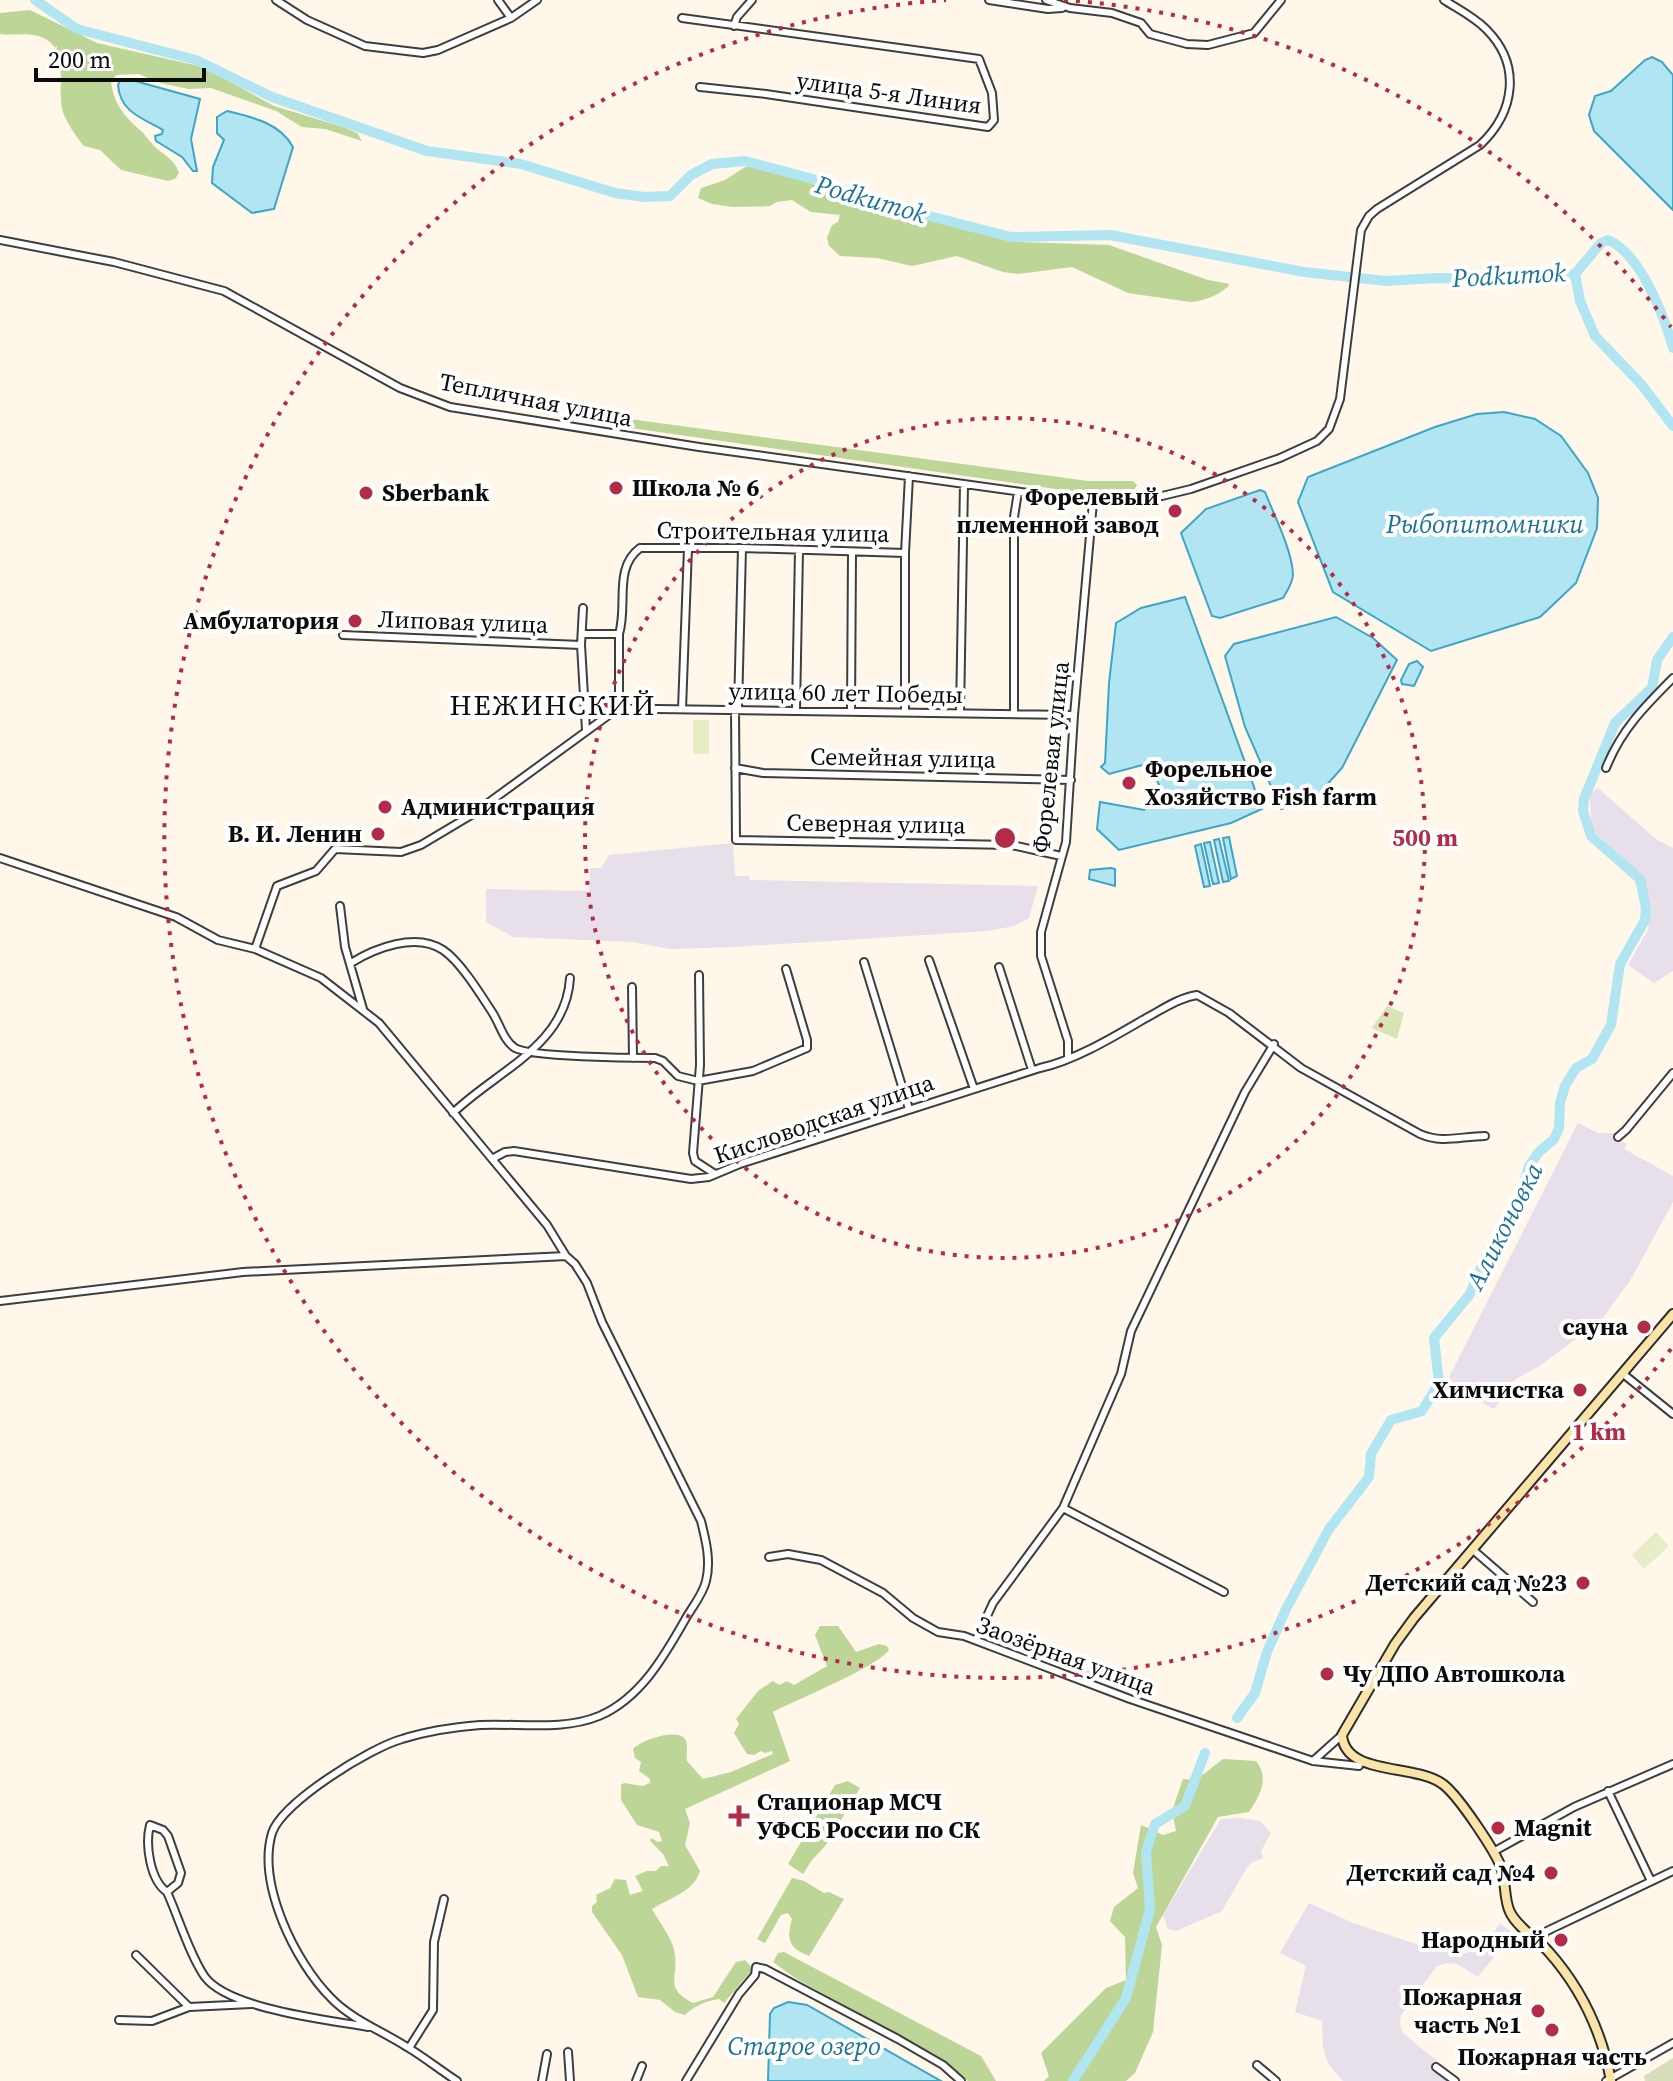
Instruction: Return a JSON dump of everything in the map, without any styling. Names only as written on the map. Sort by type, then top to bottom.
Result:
[{"type":"main road","points":[[1609,2080],[1598,2031],[1584,2003],[1566,1973],[1511,1914],[1503,1873],[1493,1852],[1460,1804],[1440,1782],[1410,1771],[1361,1761],[1349,1754],[1342,1735],[1395,1644],[1673,1314]]},
{"type":"street","points":[[276,0],[307,20],[365,46],[423,53],[438,50],[511,18],[537,0]]},
{"type":"street","points":[[498,0],[511,18]]},
{"type":"street","points":[[734,26],[737,17],[752,0]]},
{"type":"street","points":[[989,0],[1048,9],[1112,13],[1141,23],[1150,34],[1187,44],[1208,45],[1254,33],[1281,0]]},
{"type":"street","name":"Тепличная улица","points":[[0,240],[114,262],[224,291],[400,388],[450,407],[699,447],[1093,502],[1162,496],[1280,458],[1317,441],[1329,429],[1340,399],[1361,230],[1369,216],[1395,196],[1467,155],[1491,135],[1509,98],[1509,72],[1494,39],[1471,17],[1444,0]]},
{"type":"street","points":[[1050,1],[1070,8]]},
{"type":"street","name":"улица 5-я Линия","points":[[682,18],[979,59],[992,93],[994,120],[988,127],[700,87]]},
{"type":"street","points":[[905,712],[905,553],[909,476]]},
{"type":"street","points":[[960,713],[964,484]]},
{"type":"street","points":[[1014,714],[1014,517],[1018,492]]},
{"type":"street","name":"Форелевая улица","points":[[1068,1057],[1068,1041],[1041,956],[1041,932],[1066,842],[1093,502]]},
{"type":"street","name":"Строительная улица","points":[[619,634],[624,568],[630,556],[640,548],[905,553]]},
{"type":"street","points":[[682,709],[688,548]]},
{"type":"street","points":[[735,768],[742,548]]},
{"type":"street","points":[[796,710],[799,550]]},
{"type":"street","points":[[851,711],[852,552]]},
{"type":"street","points":[[583,608],[581,645],[586,730]]},
{"type":"street","points":[[255,949],[277,886],[316,871],[335,849],[401,852],[421,845],[473,814],[618,709],[619,634],[582,634]]},
{"type":"street","name":"Липовая улица","points":[[343,635],[581,645]]},
{"type":"street","points":[[1606,768],[1623,733],[1673,678]]},
{"type":"street","name":"улица 60 лет Победы","points":[[586,708],[1074,715]]},
{"type":"street","name":"Семейная улица","points":[[735,768],[763,773],[1071,780]]},
{"type":"street","name":"Северная улица","points":[[735,768],[736,840],[1012,845],[1061,856]]},
{"type":"street","points":[[0,858],[176,917],[218,940],[255,949],[321,978],[379,1023],[540,1215],[566,1256],[575,1264],[587,1283],[602,1322],[701,1521],[708,1551],[706,1584],[673,1641],[639,1688],[601,1715],[580,1722],[477,1725],[400,1739],[358,1757],[280,1819],[273,1831],[270,1846],[278,1913],[318,1984],[333,2001],[457,2081]]},
{"type":"street","points":[[340,906],[345,947],[363,1009]]},
{"type":"street","points":[[351,963],[381,947],[427,943],[440,947],[451,955],[513,1047],[530,1052],[655,1058],[663,1061],[678,1076],[698,1081],[753,1071],[807,1048],[786,969]]},
{"type":"street","points":[[929,960],[974,1089]]},
{"type":"street","points":[[864,962],[909,1109]]},
{"type":"street","points":[[999,967],[1032,1070]]},
{"type":"street","points":[[699,975],[698,1081],[693,1153],[695,1161],[715,1174]]},
{"type":"street","points":[[453,1113],[530,1052],[564,1009],[569,996],[570,978]]},
{"type":"street","points":[[632,987],[633,1058]]},
{"type":"street","name":"Кисловодская улица","points":[[492,1159],[514,1151],[701,1179],[909,1109],[1058,1064],[1099,1045],[1178,1000],[1197,995],[1274,1044]]},
{"type":"street","points":[[976,1640],[993,1603],[1063,1508],[1121,1374],[1131,1331],[1245,1092],[1274,1044],[1301,1068],[1420,1134],[1441,1141],[1485,1136]]},
{"type":"street","points":[[1618,1137],[1673,1073]]},
{"type":"street","points":[[0,1301],[243,1272],[566,1256]]},
{"type":"street","points":[[1622,1373],[1673,1414]]},
{"type":"street","points":[[1063,1508],[1224,1592]]},
{"type":"street","points":[[1472,1549],[1533,1602]]},
{"type":"street","name":"Заозёрная улица","points":[[769,1557],[788,1554],[821,1560],[883,1593],[913,1618],[938,1632],[976,1640],[1130,1699],[1326,1765],[1359,1766],[1361,1761]]},
{"type":"street","points":[[1313,1761],[1342,1735]]},
{"type":"street","points":[[1493,1852],[1608,1791],[1673,1764]]},
{"type":"street","points":[[1608,1791],[1651,1881]]},
{"type":"street","points":[[167,1892],[178,1883],[181,1873],[168,1836],[163,1830],[150,1825],[147,1844],[158,1885],[167,1892],[204,1975],[214,1987],[281,2012],[376,2028]]},
{"type":"street","points":[[1538,1940],[1547,1931],[1673,1871]]},
{"type":"street","points":[[409,2048],[433,2010],[434,1942],[444,1899]]},
{"type":"street","points":[[136,1955],[189,2007]]},
{"type":"street","points":[[686,2081],[739,1994],[755,1975],[756,1967],[898,2039],[943,2065],[961,2081]]},
{"type":"street","points":[[119,2020],[152,2021],[189,2007],[255,2004]]},
{"type":"street","points":[[1609,2080],[1673,2043]]},
{"type":"street","points":[[568,2052],[570,2081]]},
{"type":"street","points":[[542,2081],[547,2054]]},
{"type":"street","points":[[1257,2065],[1276,2081]]},
{"type":"street","points":[[636,2081],[642,2066]]},
{"type":"street","points":[[1436,2067],[1455,2081]]},
{"type":"street","points":[[438,2081],[444,2072]]},
{"type":"shaded area","points":[[1598,788],[1657,840],[1673,848],[1673,971],[1654,983],[1628,965],[1648,930],[1650,908],[1643,876],[1595,832],[1591,824],[1590,794]]},
{"type":"shaded area","points":[[733,843],[735,876],[749,876],[750,880],[1038,886],[1029,918],[1014,926],[988,931],[670,949],[633,942],[513,937],[486,922],[486,889],[589,891],[590,868],[601,868],[609,855]]},
{"type":"shaded area","points":[[1578,1123],[1598,1133],[1617,1133],[1620,1140],[1627,1144],[1624,1149],[1673,1176],[1673,1202],[1631,1279],[1602,1319],[1541,1365],[1514,1380],[1494,1409],[1446,1383]]},
{"type":"shaded area","points":[[1221,1819],[1260,1821],[1271,1833],[1261,1851],[1263,1858],[1246,1869],[1222,1911],[1176,1931],[1168,1929],[1163,1915]]},
{"type":"shaded area","points":[[1309,1903],[1353,1923],[1440,1952],[1466,1953],[1484,1947],[1500,1923],[1513,1933],[1478,1977],[1457,1964],[1445,1963],[1436,1967],[1401,2015],[1403,2033],[1461,2081],[1343,2081],[1329,2065],[1323,2048],[1322,2021],[1295,2012],[1306,1966],[1280,1953]]},
{"type":"green space","points":[[30,10],[97,43],[203,67],[274,106],[343,127],[357,133],[362,141],[325,129],[302,127],[276,111],[211,88],[189,89],[160,83],[139,74],[117,75],[111,80],[120,108],[172,161],[179,173],[175,179],[168,181],[121,170],[100,150],[84,146],[68,123],[62,108],[59,57],[55,48],[38,36],[0,34],[0,13]]},
{"type":"green space","points":[[745,167],[763,167],[897,212],[925,214],[979,233],[1018,242],[1109,245],[1208,280],[1230,284],[1212,297],[1190,302],[1128,293],[1072,267],[1018,274],[957,256],[912,266],[877,258],[840,256],[829,246],[827,238],[840,215],[811,212],[792,200],[770,206],[733,207],[698,198],[701,188],[725,180]]},
{"type":"green space","points":[[600,415],[1088,481],[1133,481],[1137,485],[1133,492],[1091,494],[596,423],[594,419]]},
{"type":"green space","points":[[693,720],[709,720],[709,754],[693,754]]},
{"type":"green space","points":[[1387,1006],[1404,1013],[1397,1039],[1372,1028]]},
{"type":"green space","points":[[1656,1532],[1669,1546],[1644,1569],[1632,1555]]},
{"type":"green space","points":[[820,1626],[838,1626],[856,1652],[879,1644],[887,1646],[889,1650],[853,1674],[773,1712],[790,1761],[685,1809],[690,1823],[685,1845],[700,1871],[687,1889],[652,1909],[672,1943],[675,1988],[684,1998],[693,2003],[713,1997],[736,1962],[745,1960],[751,1971],[724,2003],[719,1999],[709,2001],[685,2015],[675,2012],[660,2000],[638,1997],[622,1955],[592,1912],[592,1906],[597,1902],[596,1895],[610,1888],[615,1879],[626,1880],[630,1895],[643,1891],[635,1876],[669,1866],[663,1854],[650,1841],[651,1838],[662,1841],[659,1832],[637,1825],[621,1800],[621,1785],[624,1783],[642,1786],[650,1783],[650,1779],[639,1771],[641,1762],[635,1758],[633,1749],[660,1736],[683,1737],[687,1743],[687,1761],[703,1779],[731,1772],[773,1754],[772,1751],[761,1751],[754,1755],[747,1754],[734,1733],[739,1724],[736,1719],[758,1691],[773,1681],[779,1685],[787,1681],[794,1685],[827,1666],[815,1635]]},
{"type":"green space","points":[[1223,1759],[1256,1761],[1262,1774],[1262,1787],[1249,1812],[1218,1817],[1156,1927],[1162,1945],[1153,2032],[1135,2073],[1126,2081],[1044,2081],[1049,2076],[1041,2053],[1106,1988],[1126,1980],[1125,1937],[1110,1921],[1114,1907],[1138,1888],[1133,1873],[1141,1825],[1163,1835],[1176,1831],[1172,1811],[1183,1779],[1196,1780]]},
{"type":"green space","points":[[848,1781],[860,1788],[826,1845],[803,1874],[788,1864],[835,1785]]},
{"type":"green space","points":[[792,1878],[844,1899],[809,1956],[797,1950],[789,1938],[792,1919],[788,1913],[781,1915],[765,1943],[757,1939]]},
{"type":"green space","points":[[784,1952],[981,2056],[996,2081],[968,2081],[943,2060],[795,1978],[773,1962],[778,1953]]},
{"type":"green space","points":[[1673,2058],[1673,2081],[1645,2081],[1644,2076]]},
{"type":"water","points":[[1652,57],[1662,62],[1673,75],[1673,210],[1594,131],[1589,115],[1595,96],[1611,91]]},
{"type":"water","points":[[128,79],[200,99],[191,139],[197,171],[193,171],[182,157],[156,141],[155,136],[162,134],[163,130],[133,113],[123,102],[118,85],[120,81]]},
{"type":"water","points":[[227,111],[273,127],[293,147],[274,209],[252,213],[212,183],[213,167],[224,140],[217,133],[217,117]]},
{"type":"water","name":"Рыбопитомники","points":[[1504,412],[1535,419],[1561,436],[1588,473],[1598,498],[1597,528],[1576,583],[1540,617],[1431,651],[1333,592],[1298,502],[1308,477],[1435,427],[1477,414]]},
{"type":"water","points":[[1260,490],[1265,492],[1286,544],[1292,565],[1291,584],[1283,598],[1220,618],[1212,616],[1181,533],[1206,509]]},
{"type":"water","points":[[1185,597],[1262,809],[1231,823],[1119,850],[1097,829],[1100,802],[1144,810],[1159,785],[1150,763],[1109,774],[1101,767],[1105,763],[1116,623],[1141,608]]},
{"type":"water","points":[[1336,617],[1373,638],[1397,660],[1342,768],[1313,800],[1281,809],[1245,727],[1225,656],[1234,644]]},
{"type":"water","points":[[1417,661],[1423,667],[1414,686],[1402,684],[1409,664]]},
{"type":"water","points":[[1229,837],[1237,876],[1231,879],[1223,838]]},
{"type":"water","points":[[1219,839],[1229,881],[1223,882],[1214,840]]},
{"type":"water","points":[[1210,842],[1219,883],[1213,884],[1204,843]]},
{"type":"water","points":[[1201,844],[1210,886],[1204,887],[1195,846]]},
{"type":"water","points":[[1115,869],[1115,886],[1089,879],[1090,870]]},
{"type":"water","name":"Старое озеро","points":[[788,2002],[807,2005],[941,2081],[768,2081],[770,2014],[774,2008]]},
{"type":"waterway","name":"Podkumok","points":[[35,0],[77,29],[196,60],[272,97],[427,151],[521,164],[615,193],[644,197],[670,196],[691,175],[712,164],[745,161],[813,179],[879,203],[1011,237],[1110,235],[1304,272],[1386,281],[1536,279],[1575,274],[1601,243],[1608,240],[1620,247],[1641,272],[1657,303],[1673,348]]},
{"type":"waterway","name":"Аликоновка","points":[[1575,274],[1580,301],[1595,336],[1641,384],[1673,426]]},
{"type":"waterway","name":"Аликоновка","points":[[1237,1718],[1255,1693],[1267,1652],[1286,1609],[1329,1529],[1369,1477],[1371,1454],[1391,1420],[1422,1411],[1439,1383],[1434,1338],[1470,1294],[1489,1250],[1516,1208],[1529,1166],[1554,1139],[1559,1128],[1560,1103],[1565,1086],[1576,1068],[1592,1059],[1611,1025],[1620,964],[1645,920],[1646,908],[1640,879],[1591,836],[1583,811],[1584,799],[1615,723],[1652,688],[1657,660],[1673,637]]},
{"type":"waterway","name":"Аликоновка","points":[[1073,2081],[1126,1998],[1150,1909],[1146,1852],[1155,1824],[1185,1806],[1205,1753]]},
{"type":"place","name":"Школа № 6","points":[[616,488]]},
{"type":"place","name":"Sberbank","points":[[366,493]]},
{"type":"place","name":"Форелевый племенной завод","points":[[1175,511]]},
{"type":"place","name":"Амбулатория","points":[[355,621]]},
{"type":"place","name":"Форельное Хозяйство Fish farm","points":[[1129,783]]},
{"type":"place","name":"Администрация","points":[[385,807]]},
{"type":"place","name":"В. И. Ленин","points":[[378,834]]},
{"type":"place","name":"сауна","points":[[1644,1327]]},
{"type":"place","name":"Химчистка","points":[[1580,1390]]},
{"type":"place","name":"Детский сад №23","points":[[1583,1583]]},
{"type":"place","name":"Чу ДПО Автошкола","points":[[1327,1674]]},
{"type":"place","name":"Стационар МСЧ УФСБ России по СК","points":[[739,1816]]},
{"type":"place","name":"Magnit","points":[[1498,1828]]},
{"type":"place","name":"Детский сад №4","points":[[1551,1873]]},
{"type":"place","name":"Народный","points":[[1561,1940]]},
{"type":"place","name":"Пожарная часть №1","points":[[1538,2011]]},
{"type":"place","name":"Пожарная часть","points":[[1552,2030]]},
{"type":"district","name":"НЕЖИНСКИЙ","points":[[553,705]]}]
